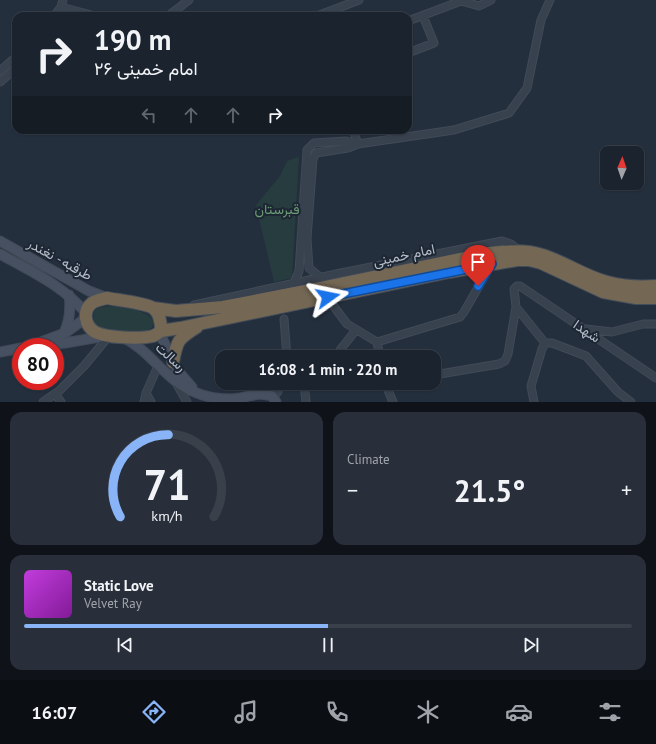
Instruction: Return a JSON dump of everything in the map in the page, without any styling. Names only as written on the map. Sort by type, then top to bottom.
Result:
[{"type":"highway","name":"امام خمینی","points":[[107,298],[153,308],[176,311],[223,307],[367,274],[489,253],[520,251],[545,256],[606,282],[628,286],[656,286]]},
{"type":"highway","name":"امام خمینی","points":[[111,336],[147,337],[155,335],[160,331],[517,260],[535,262],[556,269],[587,286],[603,292],[636,298],[656,298]]},
{"type":"highway","points":[[107,298],[89,306],[86,322],[94,331],[111,336]]},
{"type":"highway","points":[[153,308],[159,317],[161,324],[160,331]]},
{"type":"highway","points":[[173,362],[176,347],[182,337],[203,323]]},
{"type":"street","points":[[173,12],[189,0]]},
{"type":"street","points":[[327,12],[359,0]]},
{"type":"street","points":[[412,20],[461,1],[479,6],[491,0]]},
{"type":"street","points":[[310,147],[316,152],[348,148],[358,144],[454,130],[509,113],[527,88],[541,20],[550,0]]},
{"type":"street","points":[[62,4],[84,12]]},
{"type":"street","points":[[412,51],[434,43],[423,16]]},
{"type":"street","points":[[0,71],[12,60]]},
{"type":"street","points":[[0,82],[12,72]]},
{"type":"street","points":[[354,134],[358,144]]},
{"type":"street","points":[[294,283],[299,271],[307,150],[314,143],[346,141],[358,144]]},
{"type":"street","points":[[316,152],[313,159],[308,230],[309,268],[321,278]]},
{"type":"street","name":"طرقبه - نغندر","points":[[0,241],[89,291],[107,298]]},
{"type":"street","points":[[0,254],[54,284],[75,300],[86,316],[64,333],[51,338]]},
{"type":"street","points":[[325,298],[332,304],[347,324],[377,342],[460,317],[492,264]]},
{"type":"street","points":[[299,271],[307,271],[309,268]]},
{"type":"street","points":[[176,311],[199,304],[294,283],[321,278],[367,274]]},
{"type":"street","name":"شهدا","points":[[516,307],[514,289],[516,286],[520,286],[656,378]]},
{"type":"street","points":[[64,333],[69,321],[70,308],[68,295]]},
{"type":"street","points":[[516,307],[545,343]]},
{"type":"street","points":[[441,374],[500,364],[505,361],[508,354],[516,307]]},
{"type":"street","points":[[284,319],[286,350]]},
{"type":"street","points":[[584,328],[612,332],[643,324],[656,324]]},
{"type":"street","points":[[340,350],[356,330]]},
{"type":"street","name":"رسالت","points":[[160,331],[178,371],[189,385],[204,396]]},
{"type":"street","points":[[64,343],[111,336]]},
{"type":"street","points":[[43,402],[55,394],[84,366],[111,336]]},
{"type":"street","name":"رسالت","points":[[111,336],[133,342],[174,380],[188,390],[204,396],[224,399],[247,390],[264,388],[277,397]]},
{"type":"street","points":[[377,342],[379,350]]},
{"type":"street","points":[[534,402],[531,386],[545,343]]},
{"type":"street","points":[[545,343],[552,343],[586,356],[618,392],[631,402]]},
{"type":"street","points":[[0,352],[12,350]]},
{"type":"street","points":[[144,402],[146,393],[158,366]]},
{"type":"street","points":[[174,380],[187,402]]},
{"type":"street","points":[[305,390],[306,402]]},
{"type":"street","points":[[389,390],[393,402]]},
{"type":"street","points":[[146,393],[151,402]]},
{"type":"street","points":[[55,394],[61,402]]},
{"type":"street","points":[[277,397],[282,402]]},
{"type":"green space","name":"قبرستان","points":[[299,157],[292,278],[274,282],[256,205],[280,176],[287,161]]},
{"type":"green space","points":[[112,306],[136,310],[146,314],[154,322],[152,327],[148,331],[120,331],[106,329],[95,324],[94,312],[96,309]]},
{"type":"route","points":[[328,297],[492,264],[478,286]]}]
